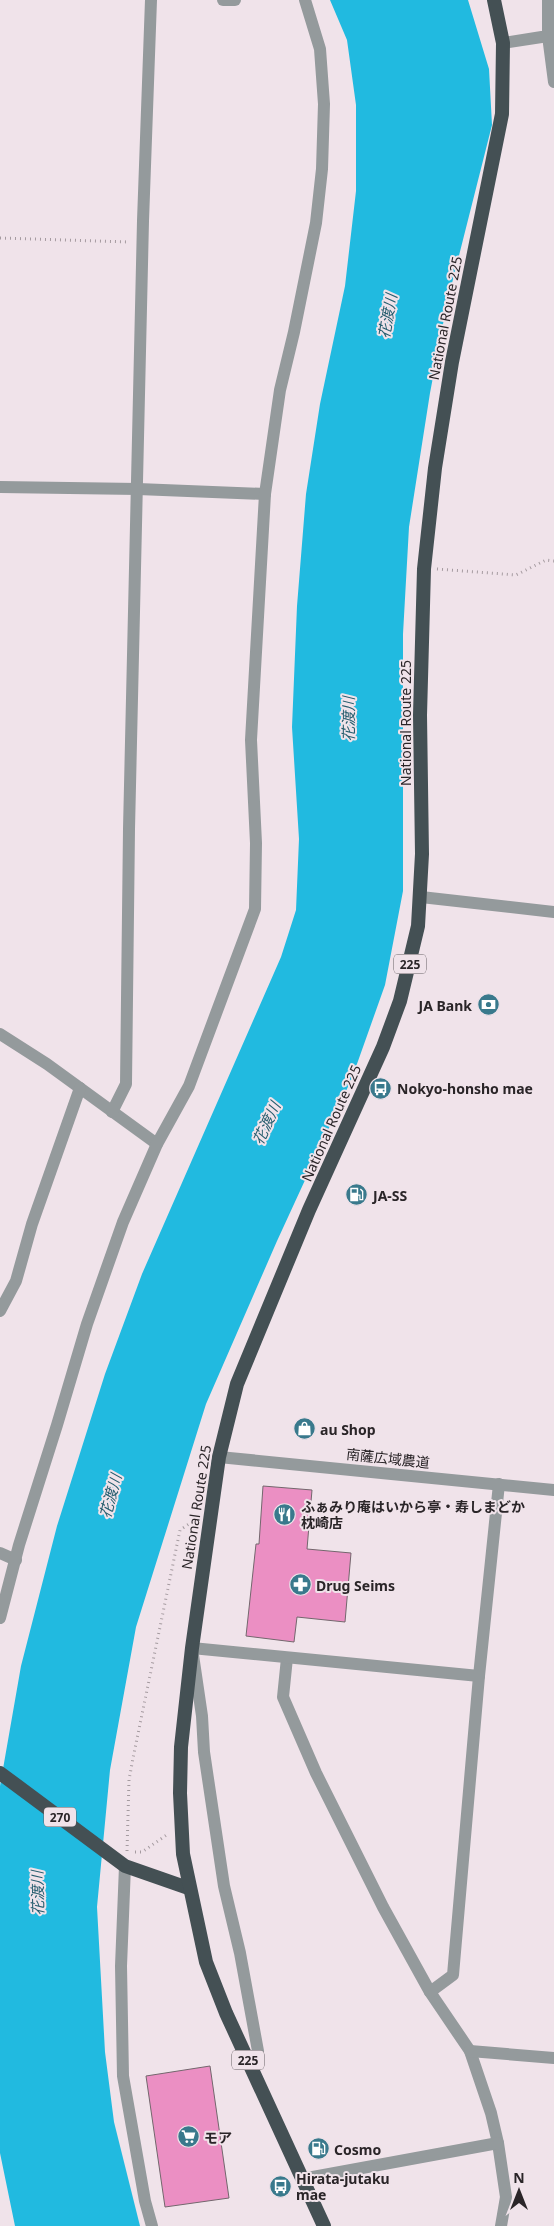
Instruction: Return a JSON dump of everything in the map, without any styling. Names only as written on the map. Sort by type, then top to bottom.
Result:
[{"type":"highway","name":"National Route 225","points":[[324,2226],[253,2071],[206,1962],[188,1888],[183,1854],[180,1793],[181,1747],[192,1648],[220,1457],[237,1384],[249,1351],[309,1210],[383,1047],[400,1000],[412,958],[421,897],[420,715],[424,569],[436,468],[452,362],[502,114],[504,43],[496,4]]},
{"type":"highway","name":"270","points":[[0,1773],[124,1860],[188,1888]]},
{"type":"street","points":[[112,1112],[126,1084],[129,829],[142,242],[151,0]]},
{"type":"street","points":[[223,0],[235,0]]},
{"type":"street","points":[[0,1618],[87,1324],[123,1222],[156,1144],[189,1086],[254,909],[256,843],[251,740],[265,494],[280,390],[294,332],[316,222],[322,169],[324,104],[320,49],[305,0]]},
{"type":"street","points":[[548,0],[548,36],[554,82]]},
{"type":"street","points":[[504,43],[548,36]]},
{"type":"street","points":[[0,487],[138,489],[265,494]]},
{"type":"street","points":[[421,897],[554,912]]},
{"type":"street","points":[[0,1034],[48,1064],[156,1144]]},
{"type":"street","points":[[0,1311],[16,1281],[32,1224],[80,1088]]},
{"type":"street","name":"南薩広域農道","points":[[220,1457],[554,1490]]},
{"type":"street","points":[[430,1992],[453,1976],[479,1676],[499,1484]]},
{"type":"street","points":[[0,1553],[16,1560]]},
{"type":"street","points":[[253,2071],[258,2051],[240,1953],[224,1886],[204,1752],[202,1716],[192,1648],[479,1676]]},
{"type":"street","points":[[287,1658],[283,1697],[320,1782],[383,1907],[430,1992],[470,2051],[491,2113],[498,2143],[506,2197],[501,2226]]},
{"type":"street","points":[[124,1860],[121,1966],[123,2076],[145,2201],[152,2226]]},
{"type":"street","points":[[470,2051],[554,2058]]},
{"type":"street","points":[[302,2179],[498,2143]]},
{"type":"path","points":[[0,238],[142,242]]},
{"type":"path","points":[[424,569],[516,575],[546,560],[554,561]]},
{"type":"path","points":[[168,1834],[142,1852],[124,1860],[129,1780],[180,1530],[212,1510]]},
{"type":"water","name":"花渡川","points":[[330,0],[468,0],[489,69],[492,125],[447,303],[430,393],[409,527],[403,634],[403,891],[385,985],[352,1078],[277,1241],[206,1404],[136,1627],[110,1770],[97,1907],[105,2052],[114,2122],[140,2226],[15,2226],[0,2153],[0,1786],[21,1666],[57,1526],[105,1374],[142,1274],[281,957],[296,910],[299,839],[292,727],[297,606],[306,494],[320,404],[345,286],[356,191],[356,105],[347,40]]},
{"type":"building","name":"Drug Seims","points":[[263,1486],[312,1490],[307,1549],[351,1553],[345,1622],[297,1617],[294,1642],[246,1636],[256,1544],[259,1544]]},
{"type":"building","name":"モア","points":[[210,2066],[229,2198],[165,2207],[146,2076]]},
{"type":"place","name":"JA Bank","points":[[488,1005]]},
{"type":"place","name":"Nokyo-honsho mae","points":[[381,1088]]},
{"type":"place","name":"JA-SS","points":[[357,1195]]},
{"type":"place","name":"au Shop","points":[[304,1429]]},
{"type":"place","name":"ふぁみり庵はいから亭・寿しまどか 枕崎店","points":[[285,1514]]},
{"type":"place","name":"Drug Seims","points":[[300,1585]]},
{"type":"place","name":"モア","points":[[188,2137]]},
{"type":"place","name":"Cosmo","points":[[318,2149]]},
{"type":"place","name":"Hirata-jutaku mae","points":[[280,2186]]}]
